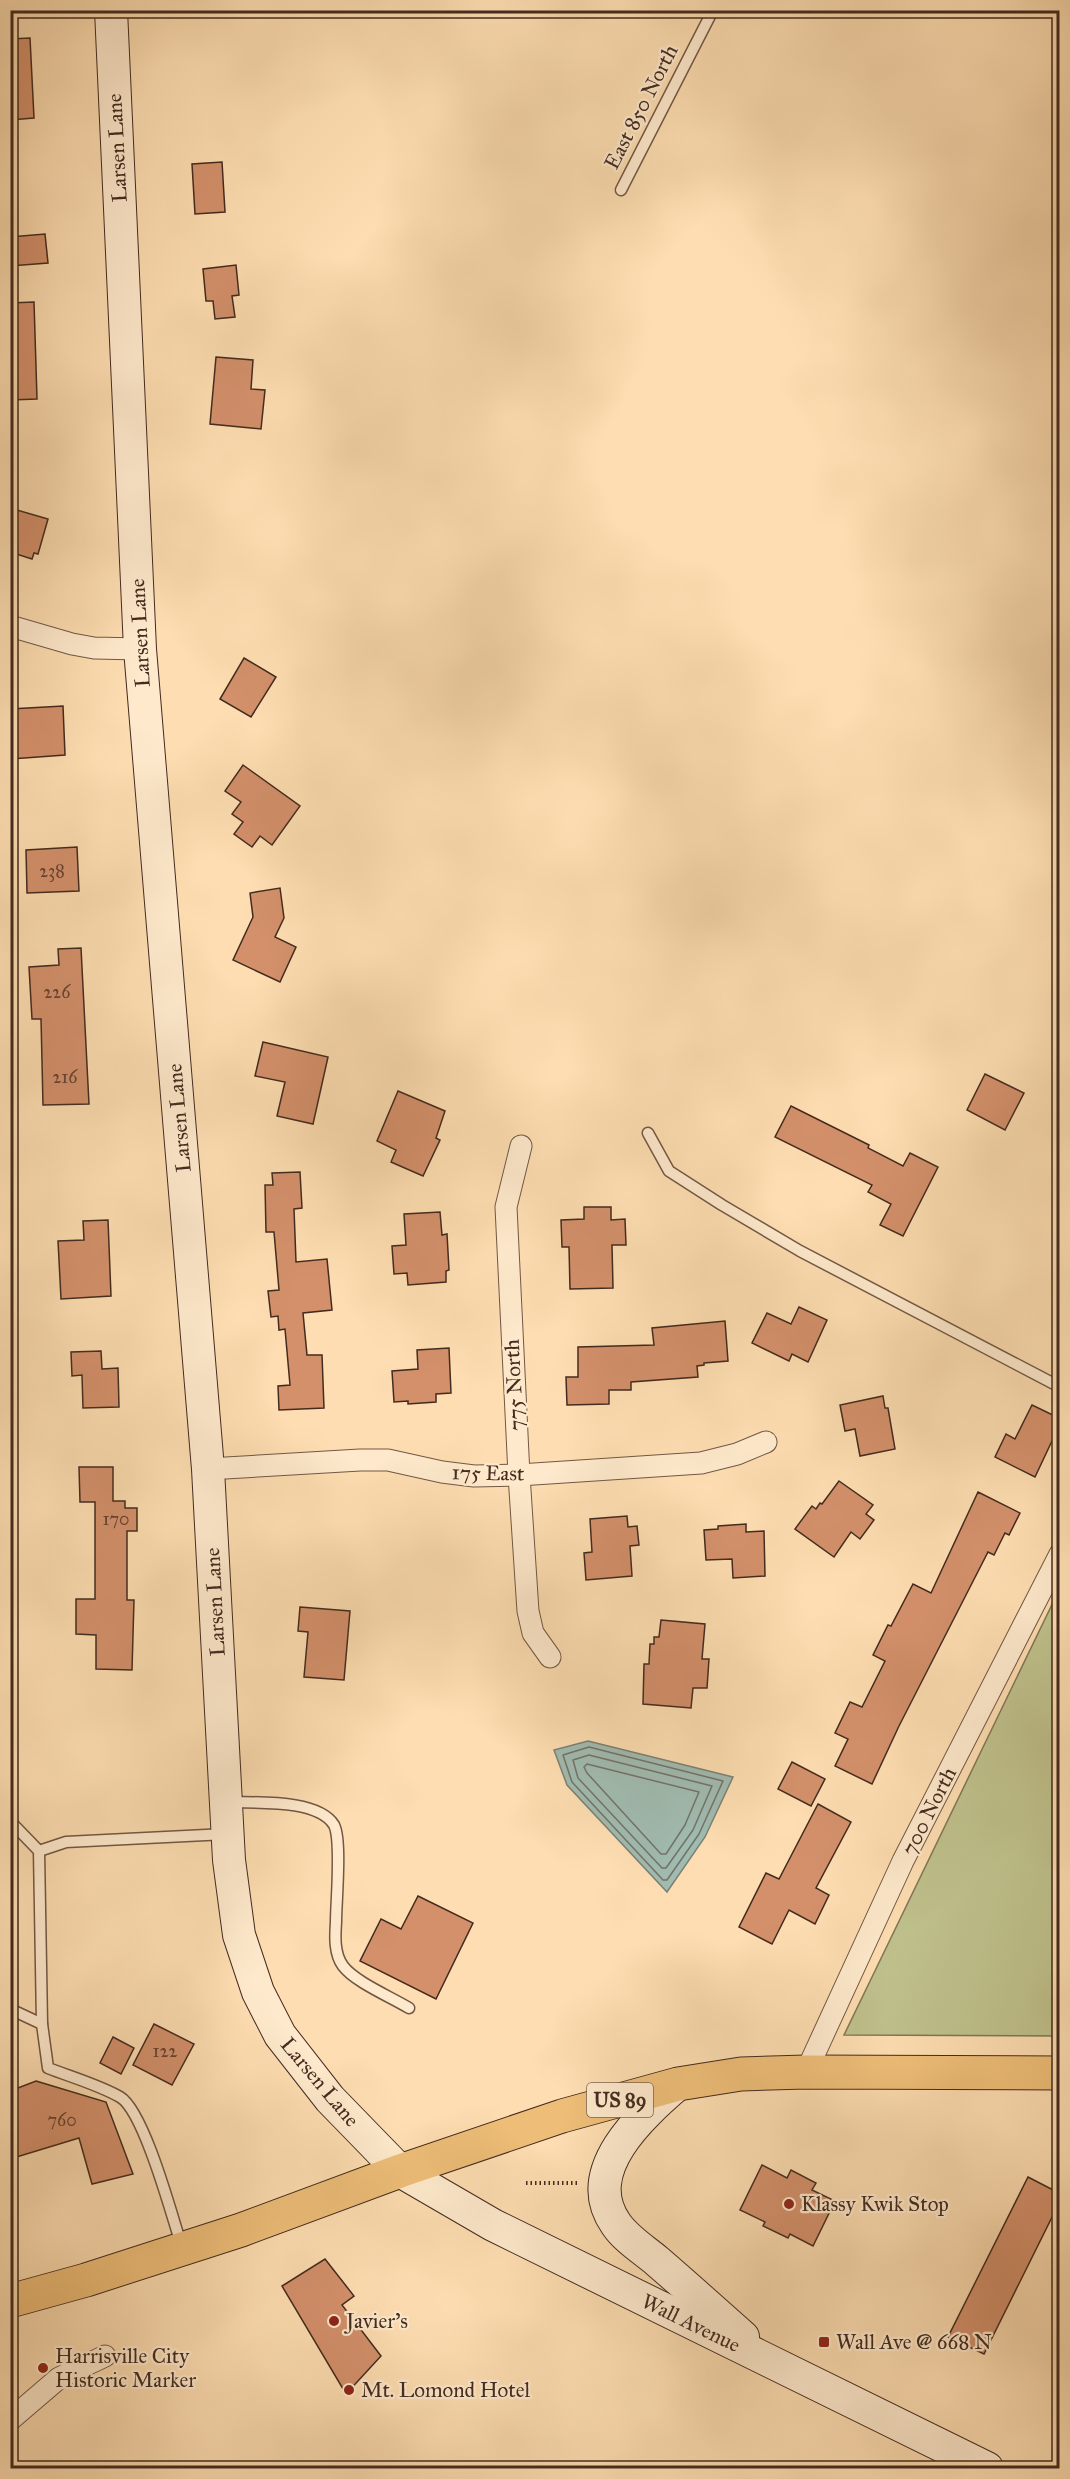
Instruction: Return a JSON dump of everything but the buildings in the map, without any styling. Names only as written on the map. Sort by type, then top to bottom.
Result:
[{"type":"main road","name":"Larsen Lane","points":[[111,10],[140,649],[208,1469],[228,1834],[238,1935],[258,1992],[280,2035],[330,2099],[400,2170]]},
{"type":"main road","name":"US 89","points":[[10,2301],[86,2280],[241,2230],[400,2170],[562,2116],[678,2084],[741,2074],[806,2072],[1059,2073]]},
{"type":"main road","points":[[678,2084],[650,2108],[626,2135],[610,2163],[603,2197],[617,2226],[773,2364]]},
{"type":"main road","name":"Wall Avenue","points":[[400,2170],[493,2225],[987,2469]]},
{"type":"street","points":[[10,626],[94,648],[140,649]]},
{"type":"street","name":"775 North","points":[[521,1146],[506,1207],[519,1474],[528,1611],[533,1634],[550,1657]]},
{"type":"street","name":"175 East","points":[[208,1469],[388,1460],[442,1472],[474,1476],[519,1474],[701,1463],[737,1454],[766,1442]]},
{"type":"street","name":"700 North","points":[[806,2072],[903,1861],[1059,1554]]},
{"type":"street","points":[[10,2420],[59,2378],[105,2356]]},
{"type":"lane","name":"East 850 North","points":[[621,190],[712,10]]},
{"type":"lane","points":[[648,1133],[669,1171],[722,1205],[800,1251],[1059,1387]]},
{"type":"lane","points":[[227,1802],[298,1805],[324,1814],[335,1827],[338,1849],[335,1934],[337,1954],[343,1967],[356,1977],[409,2008]]},
{"type":"lane","points":[[10,1821],[39,1851],[42,2024],[48,2068],[122,2098],[139,2122],[182,2248]]},
{"type":"lane","points":[[39,1851],[66,1842],[228,1834]]},
{"type":"lane","points":[[10,2009],[42,2024]]},
{"type":"path","points":[[526,2183],[580,2183]]},
{"type":"green space","points":[[1059,1590],[1059,2036],[844,2035]]},
{"type":"water","points":[[588,1741],[733,1777],[705,1837],[667,1892],[567,1785],[554,1750]]},
{"type":"place","name":"Klassy Kwik Stop","points":[[789,2204]]},
{"type":"place","name":"Javier's","points":[[334,2321]]},
{"type":"place","name":"Wall Ave @ 668 N","points":[[824,2342]]},
{"type":"place","name":"Harrisville City Historic Marker","points":[[43,2368]]},
{"type":"place","name":"Mt. Lomond Hotel","points":[[349,2390]]}]
